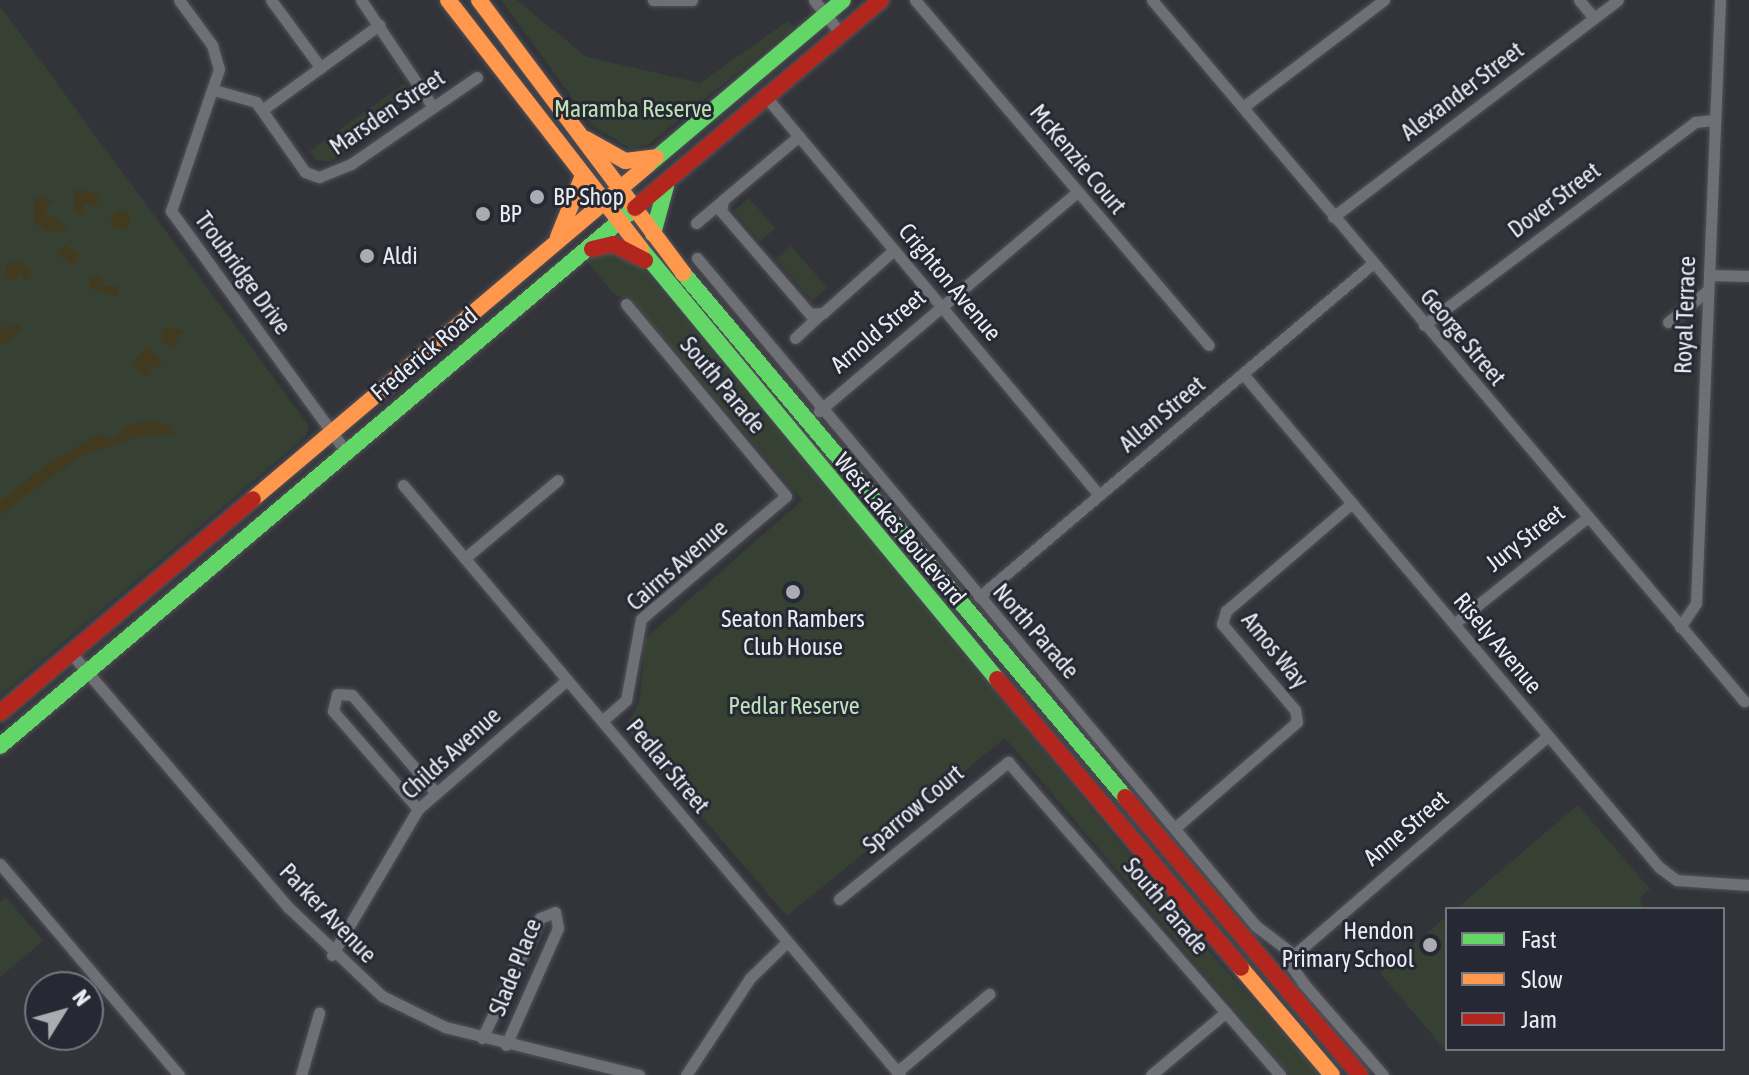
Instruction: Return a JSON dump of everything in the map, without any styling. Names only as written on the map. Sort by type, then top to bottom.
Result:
[{"type":"main road","name":"West Lakes Boulevard","points":[[448,0],[582,178],[650,262],[1332,1075]]},
{"type":"main road","name":"West Lakes Boulevard","points":[[479,0],[568,126],[683,273],[1360,1075]]},
{"type":"main road","name":"Frederick Road","points":[[0,713],[843,0]]},
{"type":"main road","name":"Frederick Road","points":[[0,746],[881,0]]},
{"type":"main road","points":[[568,126],[625,161],[656,157]]},
{"type":"main road","points":[[555,242],[582,178]]},
{"type":"main road","points":[[653,234],[667,181]]},
{"type":"main road","points":[[587,250],[613,244],[650,262]]},
{"type":"street","name":"Troubridge Drive","points":[[179,0],[217,56],[214,90],[171,211],[331,431]]},
{"type":"street","points":[[271,0],[321,68]]},
{"type":"street","points":[[361,0],[431,104]]},
{"type":"street","points":[[653,0],[692,0]]},
{"type":"street","points":[[814,0],[841,34]]},
{"type":"street","name":"McKenzie Court","points":[[915,0],[1209,345]]},
{"type":"street","name":"George Street","points":[[1152,0],[1744,701]]},
{"type":"street","points":[[1243,107],[1384,0]]},
{"type":"street","points":[[1579,0],[1594,18]]},
{"type":"street","name":"Alexander Street","points":[[1333,217],[1618,0]]},
{"type":"street","name":"Royal Terrace","points":[[1680,627],[1696,603],[1720,0]]},
{"type":"street","points":[[214,90],[262,110],[379,25]]},
{"type":"street","name":"Marsden Street","points":[[262,110],[305,172],[319,177],[351,164],[431,104],[477,77]]},
{"type":"street","name":"Crighton Avenue","points":[[766,97],[1099,495]]},
{"type":"street","name":"Dover Street","points":[[1424,325],[1695,122],[1714,120]]},
{"type":"street","points":[[696,223],[799,136]]},
{"type":"street","name":"Arnold Street","points":[[819,411],[1077,192]]},
{"type":"street","points":[[723,200],[721,211],[810,314],[823,313]]},
{"type":"street","points":[[795,338],[894,250]]},
{"type":"street","name":"North Parade","points":[[697,258],[819,411],[1270,941],[1294,955],[1292,967],[1383,1075]]},
{"type":"street","name":"Allan Street","points":[[979,597],[1372,264]]},
{"type":"street","points":[[683,273],[715,281]]},
{"type":"street","points":[[1709,275],[1749,276]]},
{"type":"street","points":[[1668,322],[1707,291]]},
{"type":"street","name":"South Parade","points":[[626,304],[786,496]]},
{"type":"street","name":"Risely Avenue","points":[[1243,374],[1667,874],[1749,885]]},
{"type":"street","points":[[331,431],[346,452]]},
{"type":"street","points":[[465,558],[558,480]]},
{"type":"street","name":"Pedlar Street","points":[[403,485],[899,1074]]},
{"type":"street","name":"Cairns Avenue","points":[[602,721],[626,700],[641,619],[786,496]]},
{"type":"street","name":"Amos Way","points":[[1176,827],[1297,722],[1295,710],[1222,624],[1226,611],[1352,503]]},
{"type":"street","name":"Jury Street","points":[[1454,624],[1588,517]]},
{"type":"street","name":"Parker Avenue","points":[[71,653],[332,955],[416,1015],[506,1045],[639,1075]]},
{"type":"street","name":"Childs Avenue","points":[[332,955],[418,809],[567,680]]},
{"type":"street","points":[[418,809],[333,711],[337,694],[352,695],[436,793]]},
{"type":"street","name":"Anne Street","points":[[1294,955],[1548,736]]},
{"type":"street","name":"Sparrow Court","points":[[839,899],[999,765],[1018,767]]},
{"type":"street","name":"South Parade","points":[[1018,767],[1280,1075]]},
{"type":"street","points":[[0,864],[179,1075]]},
{"type":"street","name":"Slade Place","points":[[482,1038],[540,918],[555,912],[558,928],[506,1045]]},
{"type":"street","points":[[686,1075],[750,978],[786,943]]},
{"type":"street","points":[[899,1074],[989,994]]},
{"type":"street","points":[[1319,1027],[1322,1004]]},
{"type":"street","points":[[1151,1075],[1226,1012]]},
{"type":"street","points":[[301,1075],[319,1013]]},
{"type":"green space","name":"Maramba Reserve","points":[[501,0],[516,0],[587,57],[700,83],[788,21],[794,27],[649,144],[631,149],[593,126]]},
{"type":"green space","points":[[0,6],[309,426],[305,437],[0,696]]},
{"type":"green space","points":[[405,83],[413,104],[330,162],[316,160],[310,151]]},
{"type":"green space","points":[[749,198],[775,228],[760,241],[734,211]]},
{"type":"green space","points":[[791,246],[827,288],[812,301],[776,259]]},
{"type":"green space","name":"Pedlar Reserve","points":[[607,250],[643,269],[1219,963],[1321,1075],[1290,1075],[1005,738],[787,916],[626,728],[640,699],[645,639],[802,500],[630,299],[615,295],[584,258]]},
{"type":"green space","points":[[1578,805],[1650,889],[1640,897],[1642,907],[1458,907]]},
{"type":"green space","points":[[6,897],[43,941],[0,977],[0,902]]},
{"type":"green space","points":[[1445,918],[1445,1050],[1380,973]]},
{"type":"sand","points":[[75,188],[100,195],[95,208],[84,203],[84,217],[74,209]]},
{"type":"sand","points":[[35,197],[53,201],[44,210],[68,229],[49,233],[34,223]]},
{"type":"sand","points":[[121,210],[128,213],[131,220],[128,227],[121,230],[114,227],[111,220],[114,213]]},
{"type":"sand","points":[[73,238],[69,248],[79,254],[73,267],[57,253]]},
{"type":"sand","points":[[16,261],[30,268],[31,279],[23,280],[22,271],[15,281],[4,278],[6,265]]},
{"type":"sand","points":[[98,275],[105,286],[119,287],[117,297],[90,288],[89,277]]},
{"type":"sand","points":[[17,324],[22,330],[0,346],[0,325],[6,330]]},
{"type":"sand","points":[[166,327],[184,331],[172,348],[159,339]]},
{"type":"sand","points":[[146,347],[163,360],[157,368],[145,365],[153,373],[143,377],[133,362]]},
{"type":"sand","points":[[151,421],[171,426],[173,434],[140,436],[79,457],[0,515],[0,501],[50,462],[101,434],[113,440],[127,425]]},
{"type":"traffic: fast","points":[[648,165],[843,0]]},
{"type":"traffic: fast","points":[[653,234],[666,186]]},
{"type":"traffic: fast","points":[[0,746],[635,208]]},
{"type":"traffic: fast","points":[[641,249],[997,679]]},
{"type":"traffic: fast","points":[[683,273],[1125,797]]},
{"type":"traffic: slow","points":[[448,0],[641,249]]},
{"type":"traffic: slow","points":[[479,0],[683,273]]},
{"type":"traffic: slow","points":[[586,139],[625,161],[656,157]]},
{"type":"traffic: slow","points":[[253,499],[648,165]]},
{"type":"traffic: slow","points":[[558,237],[582,178]]},
{"type":"traffic: slow","points":[[1241,968],[1332,1075]]},
{"type":"traffic: jam","points":[[635,208],[881,0]]},
{"type":"traffic: jam","points":[[592,249],[613,244],[645,260]]},
{"type":"traffic: jam","points":[[0,713],[253,499]]},
{"type":"traffic: jam","points":[[997,679],[1241,968]]},
{"type":"traffic: jam","points":[[1125,797],[1360,1075]]},
{"type":"place","name":"BP Shop","points":[[537,197]]},
{"type":"place","name":"BP","points":[[483,214]]},
{"type":"place","name":"Aldi","points":[[367,256]]},
{"type":"place","name":"Seaton Rambers Club House","points":[[793,592]]},
{"type":"place","name":"Hendon Primary School","points":[[1430,945]]}]
